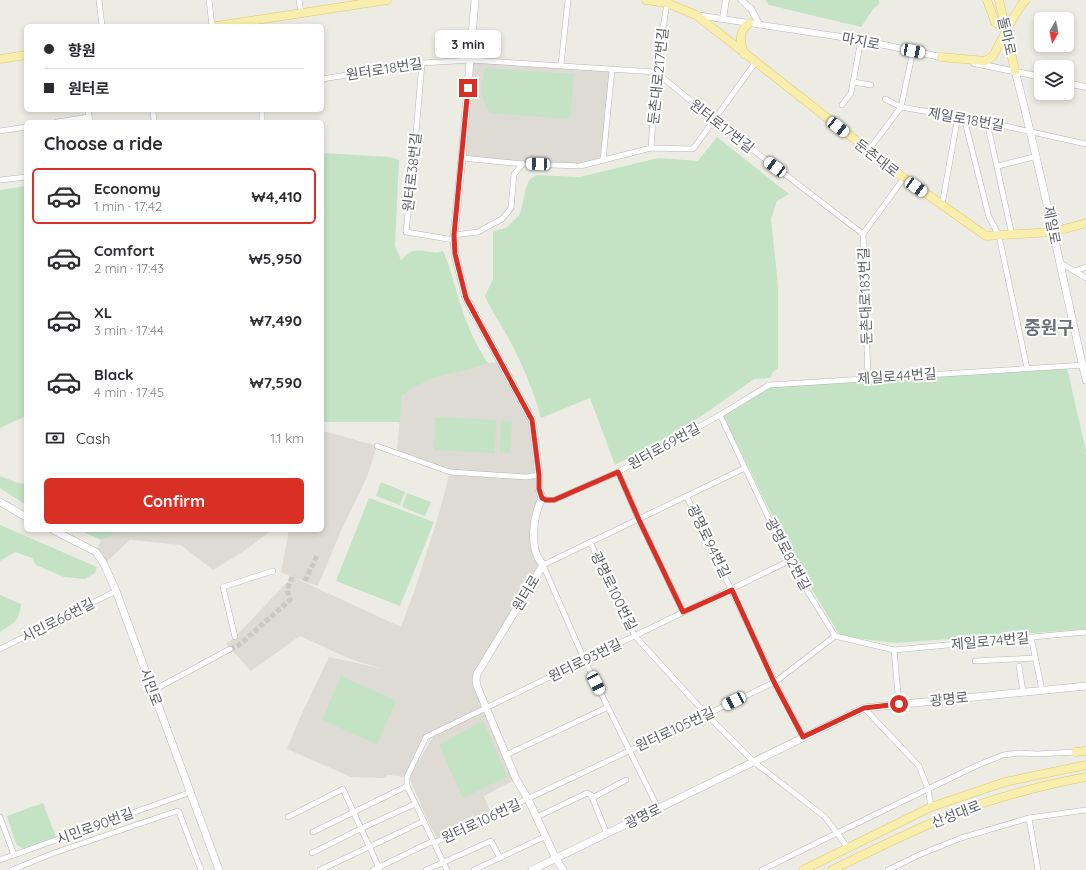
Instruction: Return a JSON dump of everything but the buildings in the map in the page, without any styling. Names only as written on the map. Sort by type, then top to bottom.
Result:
[{"type":"main road","points":[[241,24],[387,0]]},
{"type":"main road","name":"원터로","points":[[475,0],[454,238],[455,254],[466,298],[532,420],[539,475],[539,489],[542,498],[538,508],[533,534],[538,560],[543,565],[477,674],[476,680],[477,686],[516,779],[528,799],[556,859],[563,870]]},
{"type":"main road","name":"둔촌대로","points":[[646,0],[667,3],[696,15],[868,151],[986,236],[1053,232],[1086,223]]},
{"type":"main road","points":[[987,0],[995,22],[1006,30]]},
{"type":"main road","name":"돌마로","points":[[999,0],[1015,71]]},
{"type":"main road","points":[[941,57],[985,61],[993,56],[1006,30],[1026,0]]},
{"type":"main road","points":[[744,54],[741,45],[741,36],[743,28],[749,23]]},
{"type":"main road","points":[[0,59],[24,55]]},
{"type":"main road","name":"제일로","points":[[1015,71],[1037,156],[1059,262],[1084,365],[1086,380]]},
{"type":"main road","points":[[0,502],[24,516]]},
{"type":"main road","name":"시민로","points":[[57,532],[96,552],[104,564],[116,591],[191,792],[218,870]]},
{"type":"main road","name":"광명로","points":[[532,870],[864,708],[1086,686]]},
{"type":"main road","points":[[1076,752],[1086,751]]},
{"type":"main road","name":"산성대로","points":[[803,870],[931,807],[1005,782],[1086,765]]},
{"type":"main road","name":"산성대로","points":[[832,870],[949,815],[1010,794],[1086,777]]},
{"type":"street","points":[[99,0],[102,24]]},
{"type":"street","points":[[209,0],[212,24]]},
{"type":"street","points":[[300,0],[301,13]]},
{"type":"street","points":[[561,65],[568,0]]},
{"type":"street","points":[[723,18],[726,0]]},
{"type":"street","points":[[742,0],[751,9]]},
{"type":"street","points":[[749,0],[751,9],[759,24]]},
{"type":"street","name":"둔촌대로217번길","points":[[651,148],[656,72],[667,3]]},
{"type":"street","name":"마지로","points":[[696,15],[861,40],[1034,75]]},
{"type":"street","points":[[842,105],[851,93],[861,40]]},
{"type":"street","points":[[868,151],[902,107],[913,51]]},
{"type":"street","points":[[470,60],[656,72]]},
{"type":"street","name":"원터로18번길","points":[[324,79],[422,63],[470,60]]},
{"type":"street","name":"원터로38번길","points":[[422,63],[406,232],[454,238]]},
{"type":"street","points":[[462,158],[523,164],[580,166],[651,148],[693,149],[755,63]]},
{"type":"street","points":[[603,160],[612,70]]},
{"type":"street","name":"원터로17번길","points":[[656,72],[714,120],[863,234]]},
{"type":"street","points":[[853,82],[870,85]]},
{"type":"street","points":[[1074,84],[1086,87]]},
{"type":"street","name":"제일로18번길","points":[[885,99],[902,107],[958,116],[1086,144]]},
{"type":"street","points":[[942,205],[958,116]]},
{"type":"street","points":[[964,118],[989,217],[999,236],[1027,368]]},
{"type":"street","points":[[79,120],[90,119]]},
{"type":"street","points":[[987,122],[998,166],[1012,235]]},
{"type":"street","points":[[0,131],[24,127]]},
{"type":"street","points":[[998,166],[1037,156]]},
{"type":"street","points":[[454,238],[478,232],[502,219],[511,208],[514,174],[523,164]]},
{"type":"street","points":[[0,180],[24,177]]},
{"type":"street","name":"둔촌대로183번길","points":[[868,378],[863,234],[904,178]]},
{"type":"street","points":[[1059,262],[1086,278]]},
{"type":"street","points":[[1076,271],[1086,267]]},
{"type":"street","name":"제일로44번길","points":[[720,415],[769,385],[1084,365]]},
{"type":"street","name":"광명로82번길","points":[[720,415],[789,561],[835,636]]},
{"type":"street","name":"원터로69번길","points":[[542,498],[546,500],[554,500],[618,472],[720,415]]},
{"type":"street","points":[[377,446],[450,472],[526,477],[539,475]]},
{"type":"street","points":[[658,808],[584,659],[543,565],[745,468]]},
{"type":"street","points":[[618,472],[683,612]]},
{"type":"street","name":"광명로94번길","points":[[687,496],[774,682],[803,737]]},
{"type":"street","name":"광명로100번길","points":[[590,542],[635,636],[706,714],[754,762]]},
{"type":"street","name":"원터로93번길","points":[[407,786],[406,777],[426,736],[584,659],[732,590],[789,561]]},
{"type":"street","points":[[235,637],[223,588],[273,571]]},
{"type":"street","name":"시민로66번길","points":[[0,650],[116,591]]},
{"type":"street","name":"제일로74번길","points":[[894,650],[1086,632]]},
{"type":"street","points":[[835,636],[894,650],[899,704]]},
{"type":"street","name":"원터로105번길","points":[[528,799],[774,682],[835,636]]},
{"type":"street","points":[[1031,638],[1042,690]]},
{"type":"street","points":[[152,690],[230,649]]},
{"type":"street","points":[[975,662],[1035,658]]},
{"type":"street","points":[[1019,666],[1023,692]]},
{"type":"street","points":[[506,755],[608,707]]},
{"type":"street","points":[[864,708],[919,766],[928,789],[931,807]]},
{"type":"street","points":[[762,870],[978,765],[1003,756],[1019,753],[1036,754],[1076,752]]},
{"type":"street","points":[[754,762],[825,817],[848,848]]},
{"type":"street","points":[[592,798],[626,780]]},
{"type":"street","points":[[312,832],[407,786],[447,870]]},
{"type":"street","points":[[288,817],[343,789],[380,869]]},
{"type":"street","name":"시민로90번길","points":[[0,860],[191,792]]},
{"type":"street","points":[[537,817],[587,793],[591,795],[607,834]]},
{"type":"street","name":"원터로106번길","points":[[373,870],[380,869],[434,842],[528,799]]},
{"type":"street","points":[[312,853],[415,804]]},
{"type":"street","points":[[890,870],[921,854],[961,838],[1029,818],[1086,810]]},
{"type":"street","points":[[12,870],[58,852],[177,811],[179,812],[201,870]]},
{"type":"street","points":[[0,817],[14,855]]},
{"type":"street","points":[[1029,818],[1038,870]]},
{"type":"street","points":[[320,870],[424,822]]},
{"type":"street","points":[[474,870],[546,836]]},
{"type":"street","points":[[426,870],[492,842],[500,858]]},
{"type":"shaded area","points":[[470,60],[612,70],[603,160],[580,166],[462,158]]},
{"type":"shaded area","points":[[500,362],[532,420],[542,498],[533,534],[541,568],[477,677],[486,708],[426,737],[407,777],[388,775],[383,778],[351,777],[287,749],[298,722],[329,657],[383,669],[350,659],[300,636],[251,671],[226,644],[235,637],[292,577],[281,572],[289,532],[324,532],[324,432],[377,446],[367,477],[340,533],[318,586],[295,578],[401,627],[438,517],[450,472],[397,450],[402,395],[437,377],[471,369],[488,363]]},
{"type":"shaded area","points":[[114,532],[269,532],[244,551],[213,570],[181,545],[130,540],[104,564],[96,552],[101,540],[110,537]]},
{"type":"shaded area","points":[[485,710],[516,779],[484,796],[491,814],[437,839],[409,777],[433,737]]},
{"type":"green space","points":[[765,0],[879,0],[879,4],[874,8],[861,27],[769,5]]},
{"type":"green space","points":[[485,68],[574,74],[570,119],[490,113],[486,107],[482,91]]},
{"type":"green space","points":[[717,137],[789,194],[777,201],[771,219],[778,286],[778,368],[773,372],[770,378],[754,379],[672,435],[615,465],[590,398],[541,418],[523,368],[485,296],[493,279],[493,231],[506,228],[520,214],[529,180],[536,175],[580,177],[658,158],[698,161]]},
{"type":"green space","points":[[324,153],[390,157],[399,160],[395,246],[401,260],[413,251],[443,251],[468,324],[482,354],[488,363],[471,369],[437,377],[402,395],[400,422],[324,422]]},
{"type":"green space","points":[[24,186],[24,417],[0,428],[0,190]]},
{"type":"green space","points":[[1067,368],[1086,451],[1086,629],[895,643],[840,636],[792,556],[723,415],[769,385]]},
{"type":"green space","points":[[435,417],[496,420],[495,453],[434,450]]},
{"type":"green space","points":[[501,420],[512,422],[510,453],[500,452]]},
{"type":"green space","points":[[0,476],[24,484],[24,504],[0,488]]},
{"type":"green space","points":[[381,482],[405,492],[400,505],[376,496]]},
{"type":"green space","points":[[407,493],[431,502],[425,516],[402,507]]},
{"type":"green space","points":[[369,498],[434,522],[400,606],[336,581]]},
{"type":"green space","points":[[0,525],[97,567],[95,573],[85,579],[64,577],[36,565],[32,558],[15,552],[0,561]]},
{"type":"green space","points":[[83,532],[114,532],[110,537],[101,540]]},
{"type":"green space","points":[[0,595],[21,604],[19,615],[15,621],[0,632]]},
{"type":"green space","points":[[341,676],[396,701],[377,744],[322,720]]},
{"type":"green space","points":[[483,721],[507,777],[463,798],[439,745]]},
{"type":"green space","points":[[43,803],[56,837],[23,849],[16,844],[7,816]]},
{"type":"tunnel","points":[[305,581],[317,555]]},
{"type":"tunnel","points":[[230,649],[239,645],[290,600],[287,590],[292,577]]},
{"type":"district","name":"중원구","points":[[1049,328]]},
{"type":"route","points":[[468,88],[454,235],[455,254],[466,298],[532,420],[539,475],[539,489],[542,498],[546,500],[554,500],[618,472],[683,612],[732,590],[774,682],[803,737],[864,708],[899,704]]}]
